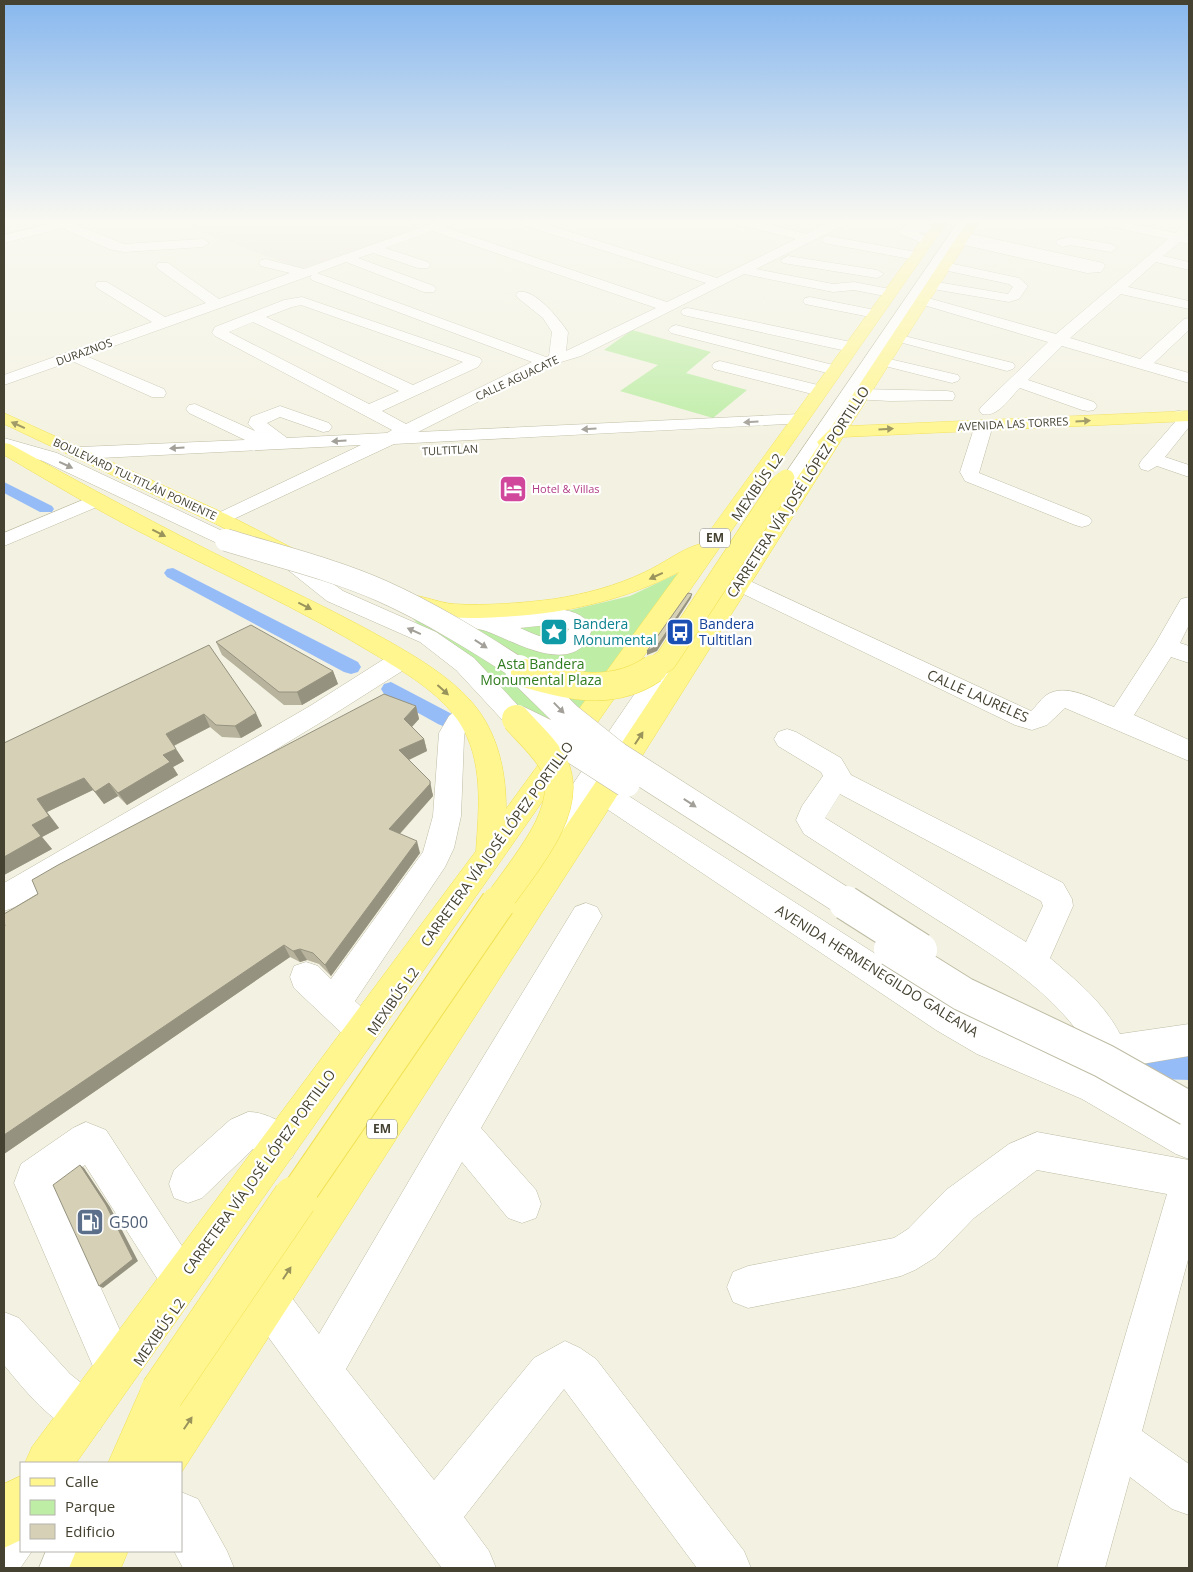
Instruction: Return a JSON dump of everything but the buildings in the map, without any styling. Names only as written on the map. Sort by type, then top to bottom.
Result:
[{"type":"main road","name":"CARRETERA VÍA JOSÉ LÓPEZ PORTILLO","points":[[846,401],[853,336],[875,314],[888,295]]},
{"type":"main road","name":"CARRETERA VÍA JOSÉ LÓPEZ PORTILLO","points":[[162,1462],[603,794],[739,584],[846,401],[883,361],[898,338],[932,295]]},
{"type":"main road","name":"CARRETERA VÍA JOSÉ LÓPEZ PORTILLO","points":[[49,1462],[490,854],[820,391],[846,401]]},
{"type":"main road","name":"AVENIDA LAS TORRES","points":[[846,401],[986,418],[1186,416]]},
{"type":"main road","points":[[525,673],[582,688],[600,688],[616,687],[652,672],[666,660],[792,473],[846,401]]},
{"type":"main road","name":"AVENIDA LAS TORRES","points":[[986,418],[1088,406],[1186,416]]},
{"type":"main road","name":"BOULEVARD TULTITLÁN PONIENTE","points":[[4,418],[110,467],[224,530],[265,542],[338,579],[444,611],[528,610],[594,598],[638,585],[665,572],[712,542]]},
{"type":"main road","points":[[4,448],[97,500],[358,633],[444,690],[467,714],[482,739],[491,774],[493,819],[490,854]]},
{"type":"main road","points":[[132,1462],[162,1393],[551,825],[558,806],[560,788],[558,774],[545,752],[516,718]]},
{"type":"main road","points":[[4,1524],[20,1501]]},
{"type":"main road","points":[[86,1568],[94,1552]]},
{"type":"main road","points":[[93,1568],[103,1552]]},
{"type":"street","points":[[119,295],[164,323]]},
{"type":"street","points":[[205,295],[217,304]]},
{"type":"street","name":"DURAZNOS","points":[[4,380],[245,295]]},
{"type":"street","points":[[368,295],[551,360],[560,332],[548,315],[523,295]]},
{"type":"street","points":[[634,295],[668,307]]},
{"type":"street","name":"CALLE AGUACATE","points":[[224,530],[356,454],[399,435],[551,360],[575,353],[691,295]]},
{"type":"street","name":"MEXIBÚS L2","points":[[67,1462],[904,295]]},
{"type":"street","name":"MEXIBÚS L2","points":[[133,1462],[792,473],[846,401],[910,295]]},
{"type":"street","points":[[946,295],[1059,340],[1189,378]]},
{"type":"street","points":[[993,295],[1009,298],[1014,295]]},
{"type":"street","points":[[1082,521],[980,482],[972,477],[969,472],[986,418],[1059,340],[1111,295]]},
{"type":"street","points":[[1148,295],[1188,304]]},
{"type":"street","points":[[368,411],[472,364],[474,361],[302,301],[289,303],[223,328],[220,333],[368,411],[399,435]]},
{"type":"street","points":[[810,301],[875,314]]},
{"type":"street","points":[[688,312],[853,336]]},
{"type":"street","points":[[253,317],[413,391]]},
{"type":"street","points":[[1143,364],[1189,322]]},
{"type":"street","points":[[676,330],[846,401],[948,396]]},
{"type":"street","points":[[898,338],[1007,366]]},
{"type":"street","points":[[73,356],[158,393]]},
{"type":"street","points":[[883,361],[952,378]]},
{"type":"street","points":[[720,366],[820,391]]},
{"type":"street","points":[[1018,382],[1088,406]]},
{"type":"street","points":[[796,386],[786,396],[784,401],[798,422]]},
{"type":"street","name":"TULTITLAN","points":[[195,409],[276,444]]},
{"type":"street","points":[[276,444],[257,424],[257,421],[280,411],[323,427]]},
{"type":"street","points":[[1186,416],[1150,462],[1189,471]]},
{"type":"street","name":"TULTITLAN","points":[[80,453],[276,444],[399,435],[798,422]]},
{"type":"street","name":"TULTITLAN","points":[[110,467],[356,454],[798,422]]},
{"type":"street","name":"BOULEVARD TULTITLÁN PONIENTE","points":[[4,443],[50,457],[224,530]]},
{"type":"street","points":[[4,540],[97,500]]},
{"type":"street","points":[[224,530],[356,580],[454,627],[525,673],[568,717],[616,756],[920,950],[1095,1086]]},
{"type":"street","points":[[265,542],[335,596],[428,637],[466,664],[516,718],[554,737],[693,827],[963,994],[1104,1061],[1189,1109]]},
{"type":"street","name":"CALLE LAURELES","points":[[739,584],[1024,719],[1033,722],[1038,720],[1060,698],[1119,719]]},
{"type":"street","points":[[1189,604],[1166,646],[1119,719],[1189,752]]},
{"type":"street","points":[[444,611],[465,619],[488,624]]},
{"type":"street","points":[[1166,646],[1189,656]]},
{"type":"street","points":[[4,898],[311,717],[400,660]]},
{"type":"street","points":[[334,1003],[435,858],[441,846],[449,795],[450,740],[453,729],[467,714]]},
{"type":"street","points":[[787,739],[831,765],[841,782]]},
{"type":"street","points":[[1032,962],[1058,906],[1057,899],[1052,892],[841,782],[835,781],[831,785],[812,814],[810,820],[814,826],[1032,962],[1072,998],[1103,1037],[1141,1113]]},
{"type":"street","name":"AVENIDA HERMENEGILDO GALEANA","points":[[603,794],[948,1019],[989,1042],[1095,1086],[1189,1141]]},
{"type":"street","points":[[319,1370],[340,1340],[459,1131],[586,916]]},
{"type":"street","points":[[306,977],[362,1030]]},
{"type":"street","points":[[1110,1052],[1189,1040]]},
{"type":"street","points":[[188,1184],[243,1133],[250,1129],[256,1130],[279,1145]]},
{"type":"street","points":[[459,1131],[522,1204]]},
{"type":"street","points":[[116,1370],[33,1183],[34,1178],[86,1141],[93,1142],[182,1280]]},
{"type":"street","points":[[748,1287],[856,1267],[901,1256],[922,1243],[960,1204],[975,1192],[1022,1157],[1037,1151],[1189,1179]]},
{"type":"street","points":[[1081,1568],[1189,1185]]},
{"type":"street","points":[[268,1301],[472,1568]]},
{"type":"street","points":[[4,1333],[54,1390],[84,1414]]},
{"type":"street","points":[[434,1517],[550,1373],[564,1364],[581,1374],[727,1568]]},
{"type":"street","points":[[1117,1440],[1189,1492]]},
{"type":"street","points":[[182,1518],[210,1568]]},
{"type":"street","points":[[4,1550],[20,1527]]},
{"type":"street","points":[[63,1568],[73,1552]]},
{"type":"green space","points":[[632,330],[711,352],[686,373],[747,390],[713,418],[620,391],[658,365],[604,350]]},
{"type":"green space","name":"Asta Bandera Monumental Plaza","points":[[687,569],[544,765],[522,737],[404,609],[563,612],[630,596]]},
{"type":"waterway","points":[[4,487],[46,509]]},
{"type":"waterway","points":[[173,573],[351,667]]},
{"type":"waterway","points":[[391,689],[445,719]]},
{"type":"waterway","points":[[1159,1065],[1189,1066]]},
{"type":"place","name":"Hotel & Villas","points":[[513,489]]},
{"type":"place","name":"Bandera Monumental","points":[[554,632]]},
{"type":"place","name":"Bandera Tultitlan","points":[[680,632]]},
{"type":"place","name":"G500","points":[[90,1222]]}]
